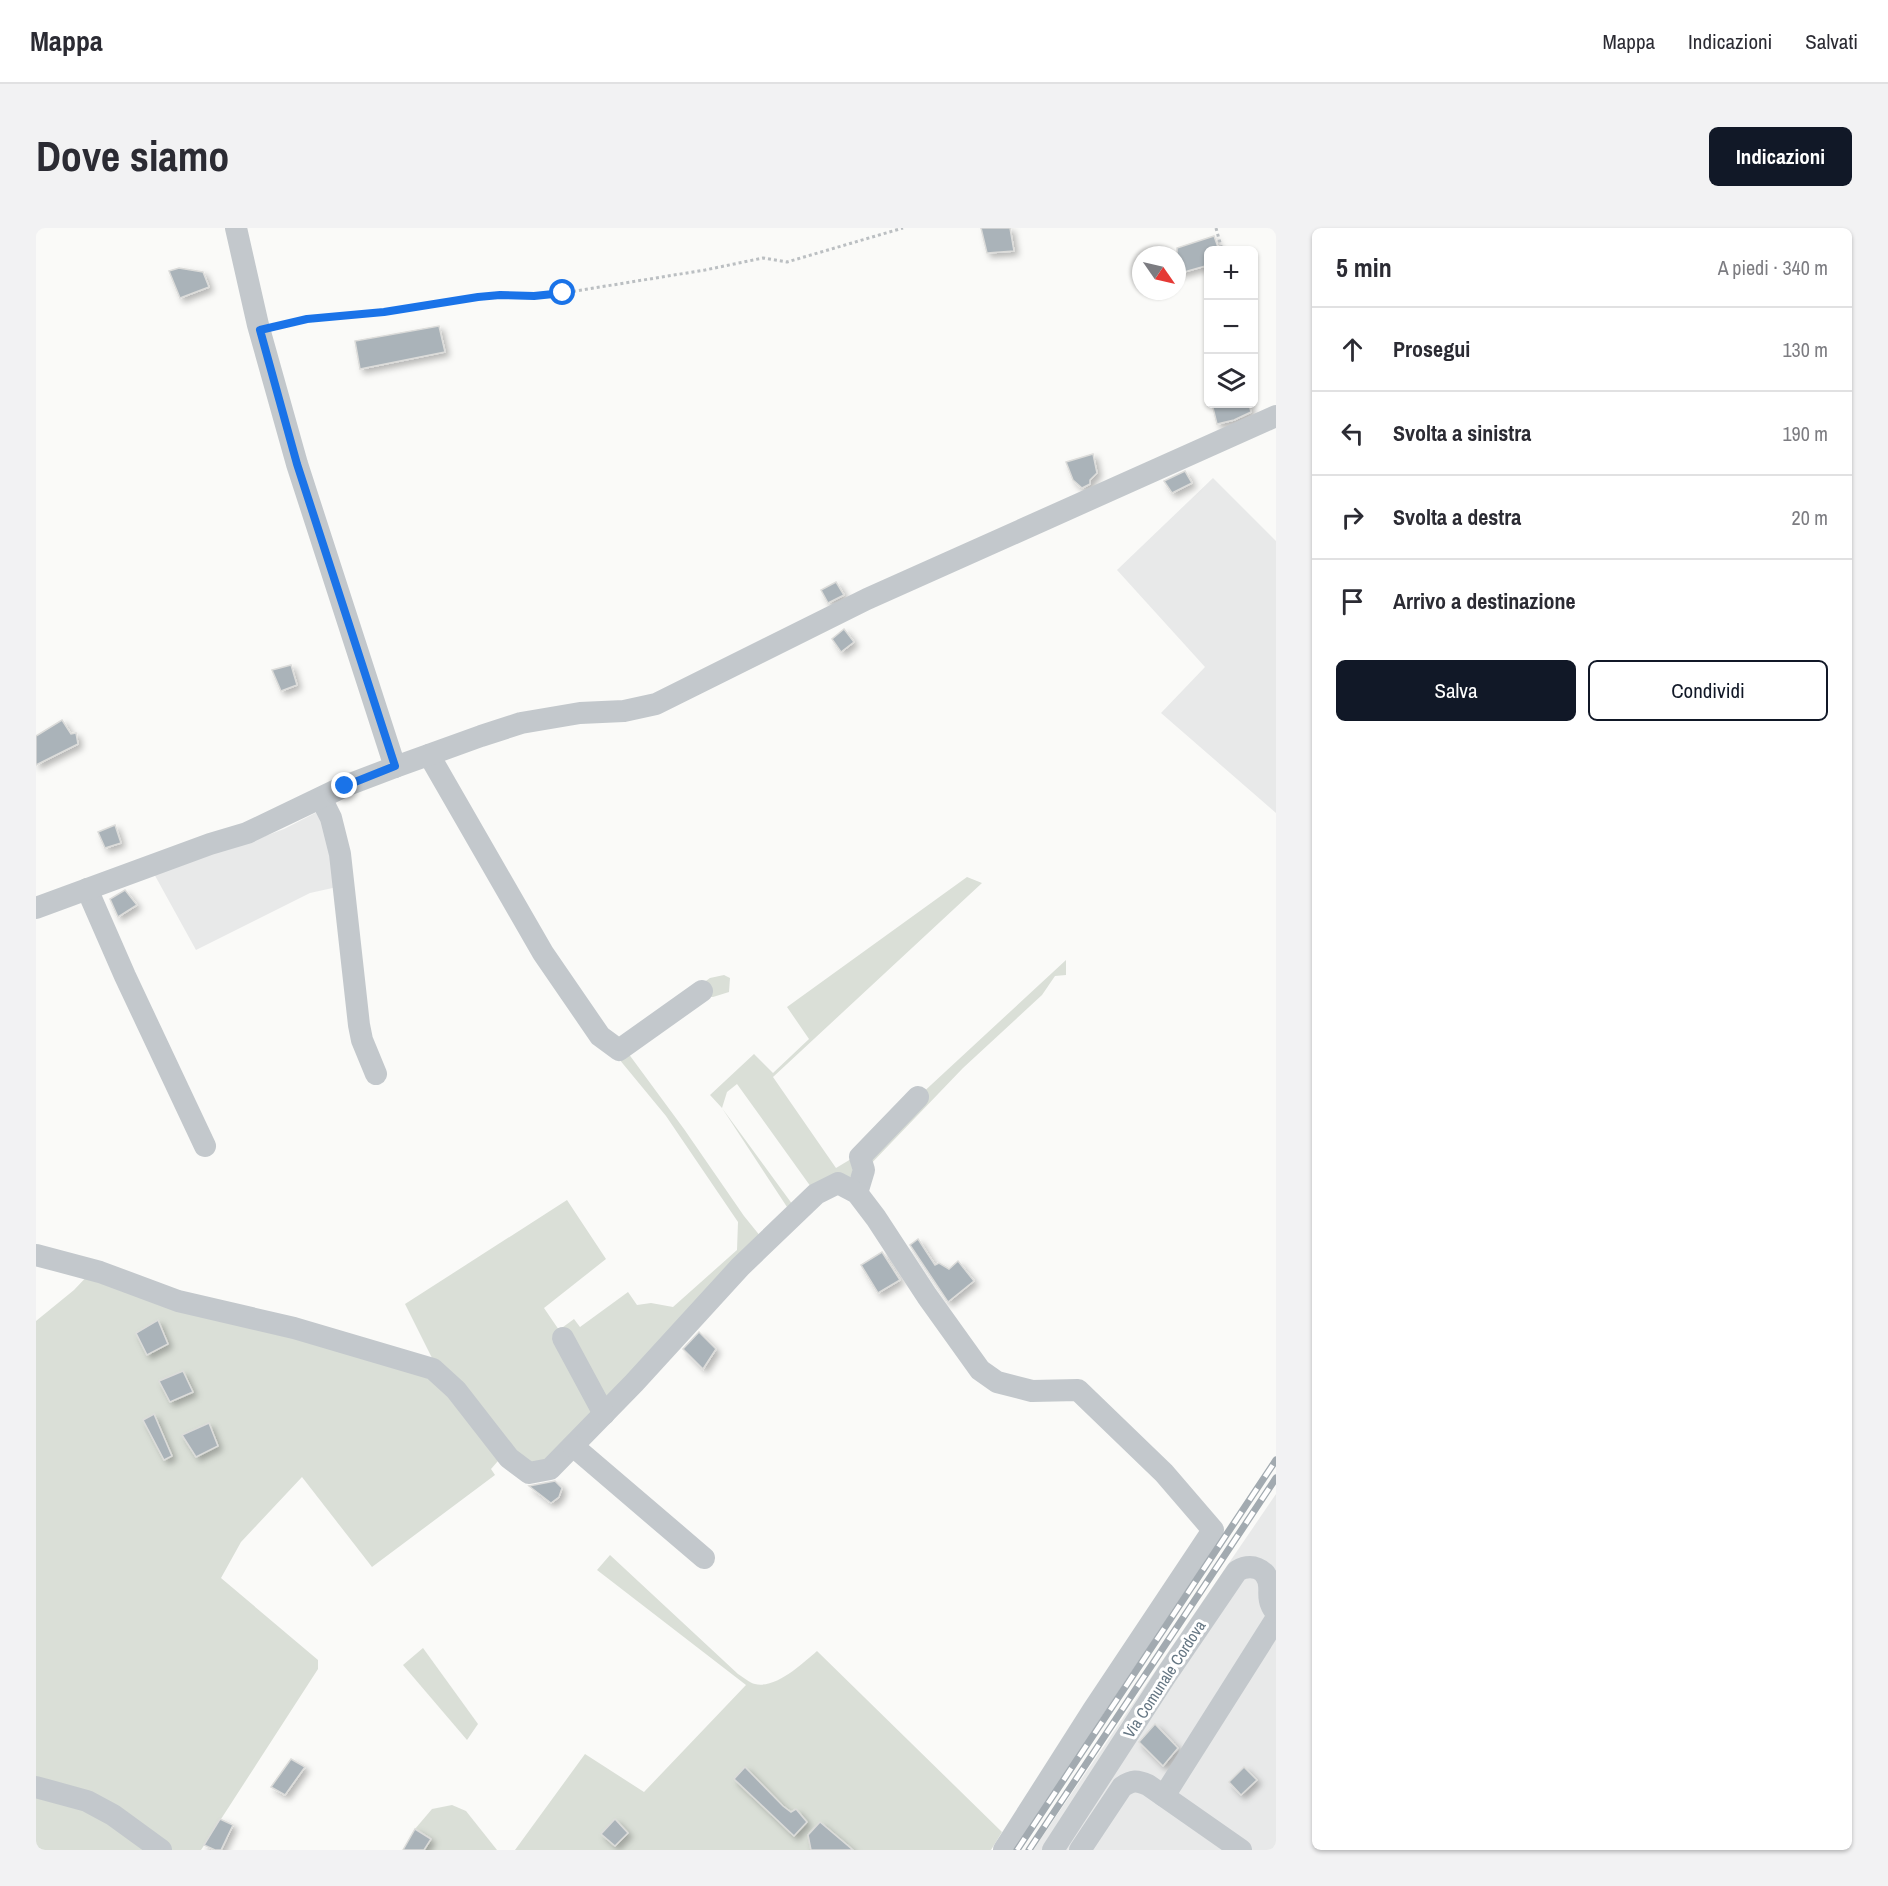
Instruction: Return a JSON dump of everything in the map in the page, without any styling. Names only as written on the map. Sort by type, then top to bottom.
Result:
[{"type":"street","points":[[236,228],[260,330],[297,464],[395,766]]},
{"type":"street","points":[[36,908],[210,844],[247,833],[395,766],[521,723],[580,714],[624,711],[656,704],[867,599],[1276,416]]},
{"type":"street","points":[[429,755],[543,953],[600,1036],[619,1050],[702,991]]},
{"type":"street","points":[[321,798],[331,818],[340,854],[349,948],[362,1040],[376,1074]]},
{"type":"street","points":[[87,889],[205,1146]]},
{"type":"street","points":[[857,1193],[864,1170],[860,1156],[918,1097]]},
{"type":"street","points":[[36,1255],[100,1272],[178,1301],[294,1328],[406,1359],[433,1369],[456,1390],[509,1458],[529,1473],[550,1470],[740,1267],[816,1194],[837,1183],[857,1193],[980,1370],[997,1382],[1032,1391],[1078,1390],[1164,1473],[1213,1530],[1093,1710],[1004,1850]]},
{"type":"street","points":[[563,1338],[604,1414]]},
{"type":"street","points":[[573,1446],[704,1558]]},
{"type":"street","name":"Via Comunale Cordova","points":[[1053,1850],[1237,1571],[1242,1568],[1255,1567],[1265,1573],[1271,1604],[1276,1612]]},
{"type":"street","points":[[1164,1796],[1276,1620]]},
{"type":"street","points":[[1080,1850],[1122,1787],[1130,1782],[1139,1781],[1241,1850]]},
{"type":"street","points":[[36,1788],[87,1801],[112,1815],[161,1850]]},
{"type":"path","points":[[260,330],[307,319],[384,312],[478,297],[563,293],[705,270],[763,258],[788,262],[903,228]]},
{"type":"path","points":[[1216,228],[1221,246]]},
{"type":"shaded area","points":[[1213,478],[1276,541],[1276,813],[1161,713],[1205,667],[1117,570]]},
{"type":"shaded area","points":[[323,809],[337,887],[310,893],[196,950],[153,872],[249,842],[284,829]]},
{"type":"shaded area","points":[[967,877],[982,883],[773,1077],[836,1168],[851,1159],[1066,960],[1066,975],[1055,976],[1042,995],[963,1068],[866,1169],[816,1194],[737,1084],[727,1092],[722,1108],[710,1095],[754,1054],[773,1073],[809,1039],[787,1007]]},
{"type":"shaded area","points":[[724,975],[730,978],[729,992],[713,997],[701,996],[628,1053],[761,1237],[789,1210],[722,1108],[798,1212],[550,1469],[505,1453],[491,1469],[495,1475],[372,1567],[302,1477],[241,1542],[221,1578],[318,1660],[318,1669],[201,1850],[36,1850],[36,1321],[74,1290],[93,1270],[437,1368],[405,1304],[567,1200],[606,1259],[544,1308],[559,1330],[574,1319],[580,1327],[628,1292],[637,1305],[651,1303],[673,1307],[737,1250],[738,1222],[666,1116],[600,1036],[598,1022],[621,1043],[710,978]]},
{"type":"shaded area","points":[[1276,1494],[1276,1850],[1033,1850]]},
{"type":"shaded area","points":[[610,1555],[738,1674],[755,1684],[763,1685],[780,1679],[817,1651],[1002,1832],[991,1850],[515,1850],[585,1754],[644,1792],[746,1685],[597,1570]]},
{"type":"shaded area","points":[[423,1648],[478,1724],[467,1740],[403,1665]]},
{"type":"shaded area","points":[[452,1805],[466,1811],[497,1850],[403,1850],[415,1829],[432,1809]]},
{"type":"building","points":[[981,228],[1010,228],[1014,251],[987,253]]},
{"type":"building","points":[[1214,236],[1218,246],[1204,246],[1204,266],[1186,271],[1186,246],[1183,246]]},
{"type":"building","points":[[179,268],[203,272],[209,287],[180,298],[169,271]]},
{"type":"building","points":[[439,326],[445,352],[360,369],[355,341]]},
{"type":"building","points":[[1213,408],[1250,408],[1251,412],[1234,420],[1217,424]]},
{"type":"building","points":[[1093,454],[1097,473],[1090,480],[1090,484],[1082,488],[1073,480],[1066,462]]},
{"type":"building","points":[[1185,471],[1192,483],[1172,493],[1164,481]]},
{"type":"building","points":[[836,582],[844,595],[828,603],[821,590]]},
{"type":"building","points":[[844,629],[854,642],[841,652],[832,639]]},
{"type":"building","points":[[291,665],[297,685],[281,691],[272,670]]},
{"type":"building","points":[[62,720],[71,734],[76,733],[78,744],[36,765],[36,736]]},
{"type":"building","points":[[115,825],[121,843],[105,848],[98,832]]},
{"type":"building","points":[[125,890],[137,905],[118,917],[110,899]]},
{"type":"building","points":[[918,1239],[935,1265],[939,1263],[949,1269],[958,1261],[974,1281],[948,1302],[910,1245]]},
{"type":"building","points":[[882,1252],[900,1280],[878,1293],[861,1265]]},
{"type":"building","points":[[158,1320],[168,1344],[147,1355],[136,1333]]},
{"type":"building","points":[[699,1332],[716,1349],[703,1369],[683,1349]]},
{"type":"building","points":[[183,1371],[193,1392],[170,1402],[159,1381]]},
{"type":"building","points":[[154,1414],[172,1456],[164,1460],[143,1420]]},
{"type":"building","points":[[209,1423],[218,1446],[196,1457],[182,1435]]},
{"type":"building","points":[[555,1481],[562,1488],[559,1497],[551,1503],[529,1486]]},
{"type":"building","points":[[1155,1724],[1178,1748],[1163,1766],[1139,1742]]},
{"type":"building","points":[[291,1759],[305,1767],[285,1795],[271,1787]]},
{"type":"building","points":[[745,1767],[783,1806],[791,1812],[796,1809],[807,1822],[794,1836],[734,1779]]},
{"type":"building","points":[[1244,1767],[1257,1780],[1241,1795],[1229,1782]]},
{"type":"building","points":[[220,1819],[233,1825],[221,1850],[215,1850],[204,1845]]},
{"type":"building","points":[[615,1819],[628,1833],[615,1846],[601,1834]]},
{"type":"building","points":[[820,1822],[853,1850],[811,1850],[808,1835]]},
{"type":"building","points":[[415,1829],[431,1839],[424,1850],[403,1850]]},
{"type":"railway","points":[[1017,1850],[1276,1460]]},
{"type":"railway","points":[[1029,1850],[1276,1478]]},
{"type":"route","points":[[345,786],[395,766],[297,464],[260,330],[307,319],[434,306],[478,297],[563,293]]}]
